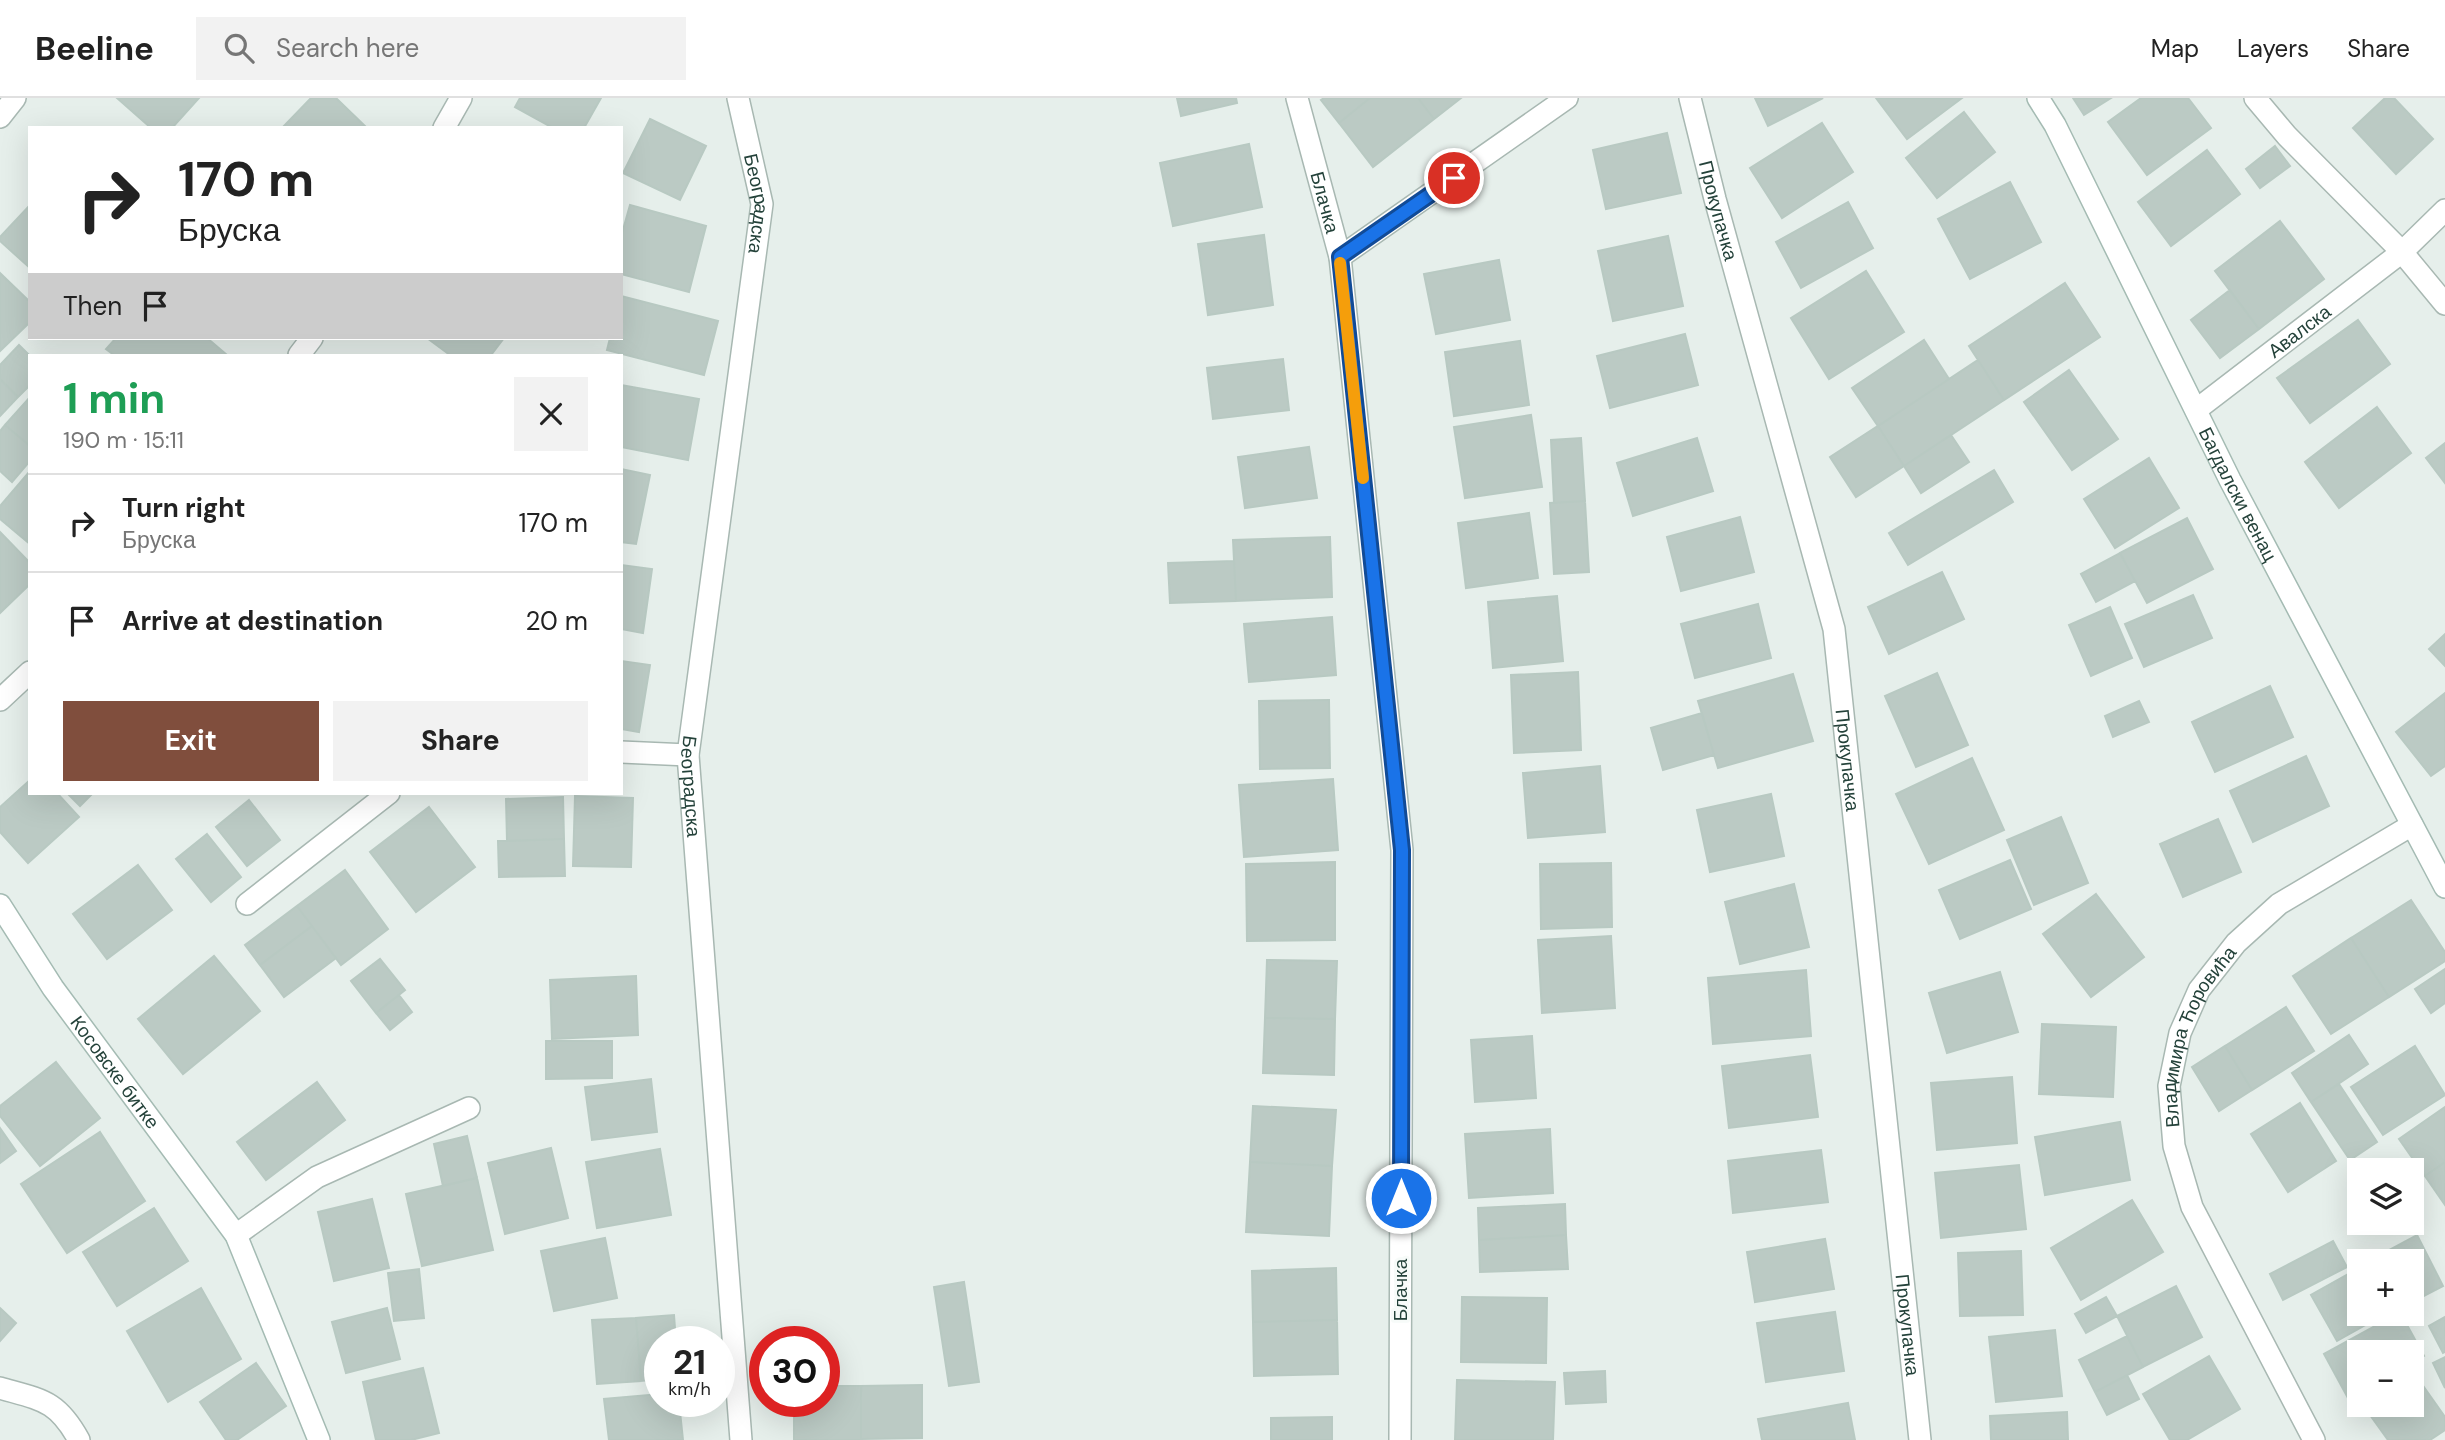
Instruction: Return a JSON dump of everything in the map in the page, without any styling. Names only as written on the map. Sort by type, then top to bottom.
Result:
[{"type":"street","points":[[0,117],[15,98]]},
{"type":"street","points":[[445,126],[461,98]]},
{"type":"street","name":"Београдска","points":[[738,98],[762,204],[688,755],[741,1440]]},
{"type":"street","name":"Блачка","points":[[1297,98],[1340,257],[1402,850],[1400,1440]]},
{"type":"street","points":[[1340,257],[1567,98]]},
{"type":"street","name":"Прокупачка","points":[[1690,98],[1715,199],[1834,629],[1920,1440]]},
{"type":"street","name":"Багдалски венац","points":[[2038,98],[2055,125],[2237,492],[2445,887]]},
{"type":"street","points":[[2255,98],[2287,135],[2402,252],[2445,304]]},
{"type":"street","name":"Авалска","points":[[2196,410],[2402,252],[2445,210]]},
{"type":"street","points":[[300,354],[310,340]]},
{"type":"street","points":[[0,700],[28,674]]},
{"type":"street","points":[[623,752],[688,755]]},
{"type":"street","points":[[247,904],[386,795]]},
{"type":"street","name":"Владимира Ћоровића","points":[[2314,1440],[2192,1207],[2174,1146],[2169,1086],[2180,1033],[2199,990],[2236,943],[2280,904],[2412,825]]},
{"type":"street","name":"Косовске битке","points":[[0,905],[53,988],[236,1235],[319,1440]]},
{"type":"street","points":[[236,1235],[317,1177],[469,1108]]},
{"type":"street","points":[[0,1388],[44,1401],[67,1418],[79,1440]]},
{"type":"building","points":[[117,98],[199,98],[174,126],[149,126]]},
{"type":"building","points":[[311,98],[336,98],[365,126],[284,126]]},
{"type":"building","points":[[520,98],[601,98],[585,126],[549,126],[515,107]]},
{"type":"building","points":[[1177,98],[1236,98],[1237,103],[1181,116]]},
{"type":"building","points":[[1370,98],[1339,123],[1321,100]]},
{"type":"building","points":[[1370,98],[1418,98],[1434,119],[1373,167],[1339,123]]},
{"type":"building","points":[[1418,98],[1461,98],[1434,119]]},
{"type":"building","points":[[1755,98],[1823,98],[1768,126]]},
{"type":"building","points":[[1876,98],[1962,98],[1907,139]]},
{"type":"building","points":[[2073,98],[2111,98],[2084,115]]},
{"type":"building","points":[[2141,98],[2188,98],[2211,128],[2147,175],[2108,122]]},
{"type":"building","points":[[2385,98],[2394,98],[2433,139],[2396,174],[2353,128]]},
{"type":"building","points":[[1964,112],[1995,152],[1937,198],[1906,158]]},
{"type":"building","points":[[650,119],[706,146],[680,200],[623,173]]},
{"type":"building","points":[[1822,123],[1853,172],[1782,218],[1750,168]]},
{"type":"building","points":[[1667,133],[1681,193],[1606,209],[1593,150]]},
{"type":"building","points":[[1249,144],[1262,207],[1173,226],[1160,163]]},
{"type":"building","points":[[2275,146],[2290,166],[2260,188],[2246,169]]},
{"type":"building","points":[[2207,150],[2240,194],[2171,246],[2138,202]]},
{"type":"building","points":[[2010,182],[2041,242],[1970,279],[1938,219]]},
{"type":"building","points":[[1848,202],[1873,248],[1801,288],[1776,242]]},
{"type":"building","points":[[630,205],[706,226],[689,292],[623,275],[623,230]]},
{"type":"building","points":[[28,207],[28,266],[0,241],[0,237]]},
{"type":"building","points":[[2280,221],[2324,279],[2259,329],[2215,271]]},
{"type":"building","points":[[1264,235],[1273,305],[1208,315],[1198,244]]},
{"type":"building","points":[[1668,236],[1683,306],[1613,321],[1598,251]]},
{"type":"building","points":[[1499,260],[1510,320],[1436,334],[1424,274]]},
{"type":"building","points":[[1866,271],[1904,332],[1829,379],[1791,318]]},
{"type":"building","points":[[0,273],[28,300],[28,324],[0,351]]},
{"type":"building","points":[[2065,283],[2100,337],[2004,400],[1969,346]]},
{"type":"building","points":[[2230,290],[2259,329],[2220,358],[2191,320]]},
{"type":"building","points":[[623,297],[718,321],[704,375],[607,350],[610,340],[623,340]]},
{"type":"building","points":[[2358,320],[2390,364],[2310,423],[2277,378]]},
{"type":"building","points":[[1685,334],[1698,385],[1610,408],[1597,356]]},
{"type":"building","points":[[114,340],[209,340],[226,354],[113,354],[106,349]]},
{"type":"building","points":[[430,340],[502,340],[492,354],[449,354]]},
{"type":"building","points":[[1924,340],[1949,379],[1878,426],[1852,388]]},
{"type":"building","points":[[1520,341],[1529,405],[1454,416],[1445,352]]},
{"type":"building","points":[[19,345],[28,354],[28,387],[18,397],[0,379],[0,365]]},
{"type":"building","points":[[1283,359],[1289,410],[1213,419],[1207,368]]},
{"type":"building","points":[[1978,360],[2004,400],[1904,466],[1878,426]]},
{"type":"building","points":[[2069,370],[2118,439],[2072,470],[2024,402]]},
{"type":"building","points":[[0,379],[18,397],[0,416]]},
{"type":"building","points":[[623,385],[699,399],[688,460],[623,447]]},
{"type":"building","points":[[28,399],[28,444],[5,425]]},
{"type":"building","points":[[2377,407],[2411,453],[2339,508],[2305,462]]},
{"type":"building","points":[[1531,415],[1542,487],[1465,498],[1454,427]]},
{"type":"building","points":[[5,425],[28,444],[28,463],[12,482],[0,471],[0,431]]},
{"type":"building","points":[[1878,426],[1904,466],[1856,497],[1830,457]]},
{"type":"building","points":[[1951,435],[1969,462],[1921,493],[1904,466]]},
{"type":"building","points":[[1581,438],[1585,501],[1554,503],[1551,440]]},
{"type":"building","points":[[1697,438],[1713,491],[1633,516],[1617,463]]},
{"type":"building","points":[[2445,443],[2445,483],[2426,458]]},
{"type":"building","points":[[1309,447],[1317,498],[1245,508],[1238,457]]},
{"type":"building","points":[[2149,458],[2179,508],[2115,548],[2084,499]]},
{"type":"building","points":[[623,469],[650,475],[636,544],[623,542]]},
{"type":"building","points":[[1994,470],[2013,502],[1908,565],[1889,533]]},
{"type":"building","points":[[28,473],[28,542],[0,519],[0,506]]},
{"type":"building","points":[[1585,501],[1589,572],[1554,574],[1550,503]]},
{"type":"building","points":[[1529,513],[1538,578],[1466,588],[1458,523]]},
{"type":"building","points":[[1740,517],[1754,572],[1681,591],[1667,537]]},
{"type":"building","points":[[2187,518],[2213,569],[2147,603],[2120,553]]},
{"type":"building","points":[[0,532],[28,561],[28,586],[0,613]]},
{"type":"building","points":[[1330,537],[1332,597],[1236,601],[1233,540]]},
{"type":"building","points":[[2120,553],[2135,581],[2096,602],[2081,574]]},
{"type":"building","points":[[1234,561],[1236,601],[1170,603],[1168,563]]},
{"type":"building","points":[[623,565],[652,569],[643,633],[623,629]]},
{"type":"building","points":[[1942,572],[1964,619],[1889,654],[1868,607]]},
{"type":"building","points":[[2193,595],[2212,638],[2144,667],[2125,624]]},
{"type":"building","points":[[1557,596],[1563,661],[1493,668],[1488,602]]},
{"type":"building","points":[[1758,604],[1771,658],[1695,678],[1681,624]]},
{"type":"building","points":[[2110,607],[2132,658],[2091,676],[2069,625]]},
{"type":"building","points":[[1332,617],[1336,675],[1249,682],[1244,624]]},
{"type":"building","points":[[2445,634],[2445,666],[2429,649]]},
{"type":"building","points":[[623,661],[650,665],[639,732],[623,729]]},
{"type":"building","points":[[1578,672],[1581,750],[1514,753],[1511,675]]},
{"type":"building","points":[[1937,673],[1968,745],[1916,767],[1885,696]]},
{"type":"building","points":[[1793,674],[1813,741],[1718,768],[1698,701]]},
{"type":"building","points":[[2270,686],[2293,737],[2215,772],[2192,722]]},
{"type":"building","points":[[2445,693],[2445,766],[2431,776],[2396,732]]},
{"type":"building","points":[[1329,700],[1330,768],[1260,769],[1259,701]]},
{"type":"building","points":[[2139,701],[2149,722],[2113,737],[2105,716]]},
{"type":"building","points":[[1702,713],[1714,755],[1663,770],[1651,728]]},
{"type":"building","points":[[2306,756],[2329,806],[2253,842],[2230,791]]},
{"type":"building","points":[[1972,758],[2004,830],[1929,864],[1896,794]]},
{"type":"building","points":[[1600,766],[1605,832],[1528,838],[1523,773]]},
{"type":"building","points":[[1333,779],[1338,850],[1244,857],[1239,785]]},
{"type":"building","points":[[28,782],[28,795],[59,795],[79,817],[28,863],[0,832],[0,807]]},
{"type":"building","points":[[1771,794],[1784,856],[1710,872],[1697,810]]},
{"type":"building","points":[[69,795],[91,795],[80,806]]},
{"type":"building","points":[[575,796],[633,798],[631,867],[573,866]]},
{"type":"building","points":[[563,797],[564,839],[507,841],[506,799]]},
{"type":"building","points":[[249,800],[280,840],[247,866],[216,827]]},
{"type":"building","points":[[429,807],[475,867],[416,912],[370,852]]},
{"type":"building","points":[[2061,817],[2088,883],[2034,905],[2007,840]]},
{"type":"building","points":[[2218,819],[2241,872],[2183,897],[2160,844]]},
{"type":"building","points":[[207,834],[241,877],[211,902],[176,859]]},
{"type":"building","points":[[564,839],[565,876],[499,877],[498,841]]},
{"type":"building","points":[[2010,860],[2031,909],[1960,939],[1939,890]]},
{"type":"building","points":[[1335,862],[1335,940],[1247,941],[1246,864]]},
{"type":"building","points":[[1611,863],[1612,927],[1541,929],[1540,864]]},
{"type":"building","points":[[138,865],[172,910],[107,959],[73,914]]},
{"type":"building","points":[[345,870],[388,929],[341,965],[297,906]]},
{"type":"building","points":[[1794,884],[1809,947],[1740,964],[1725,902]]},
{"type":"building","points":[[2096,894],[2144,957],[2091,997],[2043,934]]},
{"type":"building","points":[[2411,900],[2445,952],[2445,961],[2389,997],[2351,938]]},
{"type":"building","points":[[297,906],[312,926],[260,965],[245,945]]},
{"type":"building","points":[[312,926],[336,958],[284,997],[260,965]]},
{"type":"building","points":[[1611,936],[1615,1008],[1542,1013],[1538,940]]},
{"type":"building","points":[[2351,938],[2389,997],[2331,1034],[2293,976]]},
{"type":"building","points":[[214,956],[260,1011],[183,1074],[138,1019]]},
{"type":"building","points":[[380,959],[405,990],[376,1013],[351,981]]},
{"type":"building","points":[[1267,960],[1337,961],[1335,1019],[1265,1018]]},
{"type":"building","points":[[2445,969],[2445,1003],[2431,1013],[2415,989]]},
{"type":"building","points":[[1806,970],[1811,1036],[1713,1044],[1708,978]]},
{"type":"building","points":[[2000,972],[2018,1032],[1947,1053],[1929,993]]},
{"type":"building","points":[[636,976],[638,1035],[552,1039],[550,980]]},
{"type":"building","points":[[399,995],[412,1012],[390,1030],[376,1013]]},
{"type":"building","points":[[2286,1007],[2314,1051],[2252,1090],[2225,1046]]},
{"type":"building","points":[[1265,1018],[1335,1019],[1334,1075],[1263,1073]]},
{"type":"building","points":[[2042,1024],[2116,1027],[2113,1097],[2039,1094]]},
{"type":"building","points":[[2349,1035],[2368,1064],[2311,1102],[2292,1073]]},
{"type":"building","points":[[1532,1036],[1536,1098],[1475,1102],[1471,1040]]},
{"type":"building","points":[[546,1041],[612,1041],[612,1078],[546,1079]]},
{"type":"building","points":[[2225,1046],[2252,1090],[2219,1111],[2192,1067]]},
{"type":"building","points":[[2415,1046],[2445,1095],[2383,1135],[2351,1087]]},
{"type":"building","points":[[1810,1055],[1818,1117],[1729,1128],[1722,1066]]},
{"type":"building","points":[[56,1062],[100,1118],[40,1166],[0,1116],[0,1106]]},
{"type":"building","points":[[2012,1077],[2017,1143],[1937,1150],[1931,1083]]},
{"type":"building","points":[[651,1079],[657,1132],[592,1140],[585,1087]]},
{"type":"building","points":[[317,1082],[345,1120],[266,1180],[237,1142]]},
{"type":"building","points":[[2339,1084],[2377,1142],[2353,1158],[2349,1158],[2311,1102]]},
{"type":"building","points":[[2300,1103],[2336,1161],[2288,1192],[2251,1134]]},
{"type":"building","points":[[1253,1106],[1336,1110],[1332,1166],[1250,1162]]},
{"type":"building","points":[[2445,1107],[2445,1162],[2425,1176],[2424,1158],[2412,1158],[2399,1139]]},
{"type":"building","points":[[2120,1122],[2130,1180],[2045,1195],[2035,1137]]},
{"type":"building","points":[[0,1128],[16,1151],[0,1163]]},
{"type":"building","points":[[1550,1129],[1553,1193],[1469,1198],[1465,1134]]},
{"type":"building","points":[[100,1132],[145,1201],[67,1253],[21,1184]]},
{"type":"building","points":[[467,1136],[477,1178],[443,1186],[434,1144]]},
{"type":"building","points":[[551,1148],[568,1218],[505,1234],[488,1163]]},
{"type":"building","points":[[660,1149],[671,1215],[597,1228],[586,1162]]},
{"type":"building","points":[[1821,1150],[1828,1202],[1733,1213],[1728,1161]]},
{"type":"building","points":[[1250,1162],[1332,1166],[1329,1236],[1246,1232]]},
{"type":"building","points":[[2445,1162],[2445,1205],[2425,1176]]},
{"type":"building","points":[[2019,1165],[2026,1229],[1941,1238],[1935,1173]]},
{"type":"building","points":[[477,1178],[493,1250],[422,1266],[406,1194]]},
{"type":"building","points":[[372,1199],[389,1268],[334,1281],[318,1212]]},
{"type":"building","points":[[2132,1200],[2163,1252],[2081,1300],[2051,1248]]},
{"type":"building","points":[[1565,1204],[1566,1235],[1479,1240],[1478,1208]]},
{"type":"building","points":[[154,1208],[188,1261],[117,1306],[83,1252]]},
{"type":"building","points":[[1566,1235],[1568,1269],[1480,1272],[1479,1240]]},
{"type":"building","points":[[2417,1235],[2443,1286],[2424,1296],[2424,1249],[2391,1249]]},
{"type":"building","points":[[605,1238],[617,1298],[554,1311],[541,1251]]},
{"type":"building","points":[[1825,1239],[1834,1289],[1755,1302],[1747,1252]]},
{"type":"building","points":[[2333,1241],[2347,1267],[2283,1300],[2270,1274]]},
{"type":"building","points":[[2021,1251],[2023,1315],[1960,1316],[1958,1253]]},
{"type":"building","points":[[1336,1268],[1337,1320],[1253,1322],[1252,1271]]},
{"type":"building","points":[[419,1269],[424,1318],[394,1321],[388,1273]]},
{"type":"building","points":[[2347,1275],[2347,1326],[2364,1326],[2337,1341],[2311,1295]]},
{"type":"building","points":[[964,1282],[979,1382],[949,1386],[934,1287]]},
{"type":"building","points":[[2176,1286],[2202,1337],[2143,1367],[2117,1316]]},
{"type":"building","points":[[201,1288],[241,1359],[168,1402],[127,1331]]},
{"type":"building","points":[[1462,1297],[1547,1298],[1546,1363],[1461,1362]]},
{"type":"building","points":[[2106,1297],[2117,1316],[2086,1333],[2075,1314]]},
{"type":"building","points":[[0,1308],[16,1323],[0,1341]]},
{"type":"building","points":[[387,1308],[400,1359],[346,1373],[332,1322]]},
{"type":"building","points":[[1835,1312],[1844,1371],[1766,1382],[1757,1323]]},
{"type":"building","points":[[674,1315],[675,1326],[644,1326],[644,1381],[641,1381],[636,1318]]},
{"type":"building","points":[[2445,1317],[2445,1352],[2443,1353],[2429,1326]]},
{"type":"building","points":[[636,1318],[641,1381],[597,1384],[592,1320]]},
{"type":"building","points":[[1337,1320],[1338,1374],[1254,1376],[1253,1322]]},
{"type":"building","points":[[2375,1326],[2408,1326],[2415,1340],[2350,1340]]},
{"type":"building","points":[[2055,1330],[2062,1396],[1996,1402],[1989,1337]]},
{"type":"building","points":[[2127,1336],[2143,1367],[2095,1392],[2079,1360]]},
{"type":"building","points":[[2347,1341],[2347,1396],[2324,1354]]},
{"type":"building","points":[[2209,1356],[2240,1409],[2187,1440],[2170,1440],[2143,1394]]},
{"type":"building","points":[[2445,1357],[2445,1388],[2433,1363]]},
{"type":"building","points":[[256,1363],[286,1406],[237,1440],[226,1440],[200,1402]]},
{"type":"building","points":[[423,1368],[439,1433],[411,1440],[376,1440],[363,1382]]},
{"type":"building","points":[[1605,1371],[1606,1402],[1566,1404],[1564,1373]]},
{"type":"building","points":[[2127,1375],[2139,1399],[2107,1415],[2095,1392]]},
{"type":"building","points":[[1457,1380],[1555,1382],[1553,1440],[1455,1440]]},
{"type":"building","points":[[922,1385],[922,1438],[861,1439],[861,1386]]},
{"type":"building","points":[[840,1386],[861,1386],[861,1440],[794,1440],[794,1417],[840,1417]]},
{"type":"building","points":[[2424,1387],[2445,1417],[2445,1430],[2430,1440],[2388,1440],[2371,1417],[2424,1417]]},
{"type":"building","points":[[644,1395],[644,1417],[681,1417],[683,1440],[609,1440],[604,1399]]},
{"type":"building","points":[[1848,1403],[1855,1440],[1762,1440],[1758,1419]]},
{"type":"building","points":[[2067,1412],[2068,1440],[1991,1440],[1990,1416]]},
{"type":"building","points":[[1332,1417],[1332,1440],[1271,1440],[1271,1418]]},
{"type":"slow traffic","points":[[1340,263],[1363,478]]},
{"type":"route","points":[[1401,1198],[1402,850],[1340,257],[1454,178]]}]
